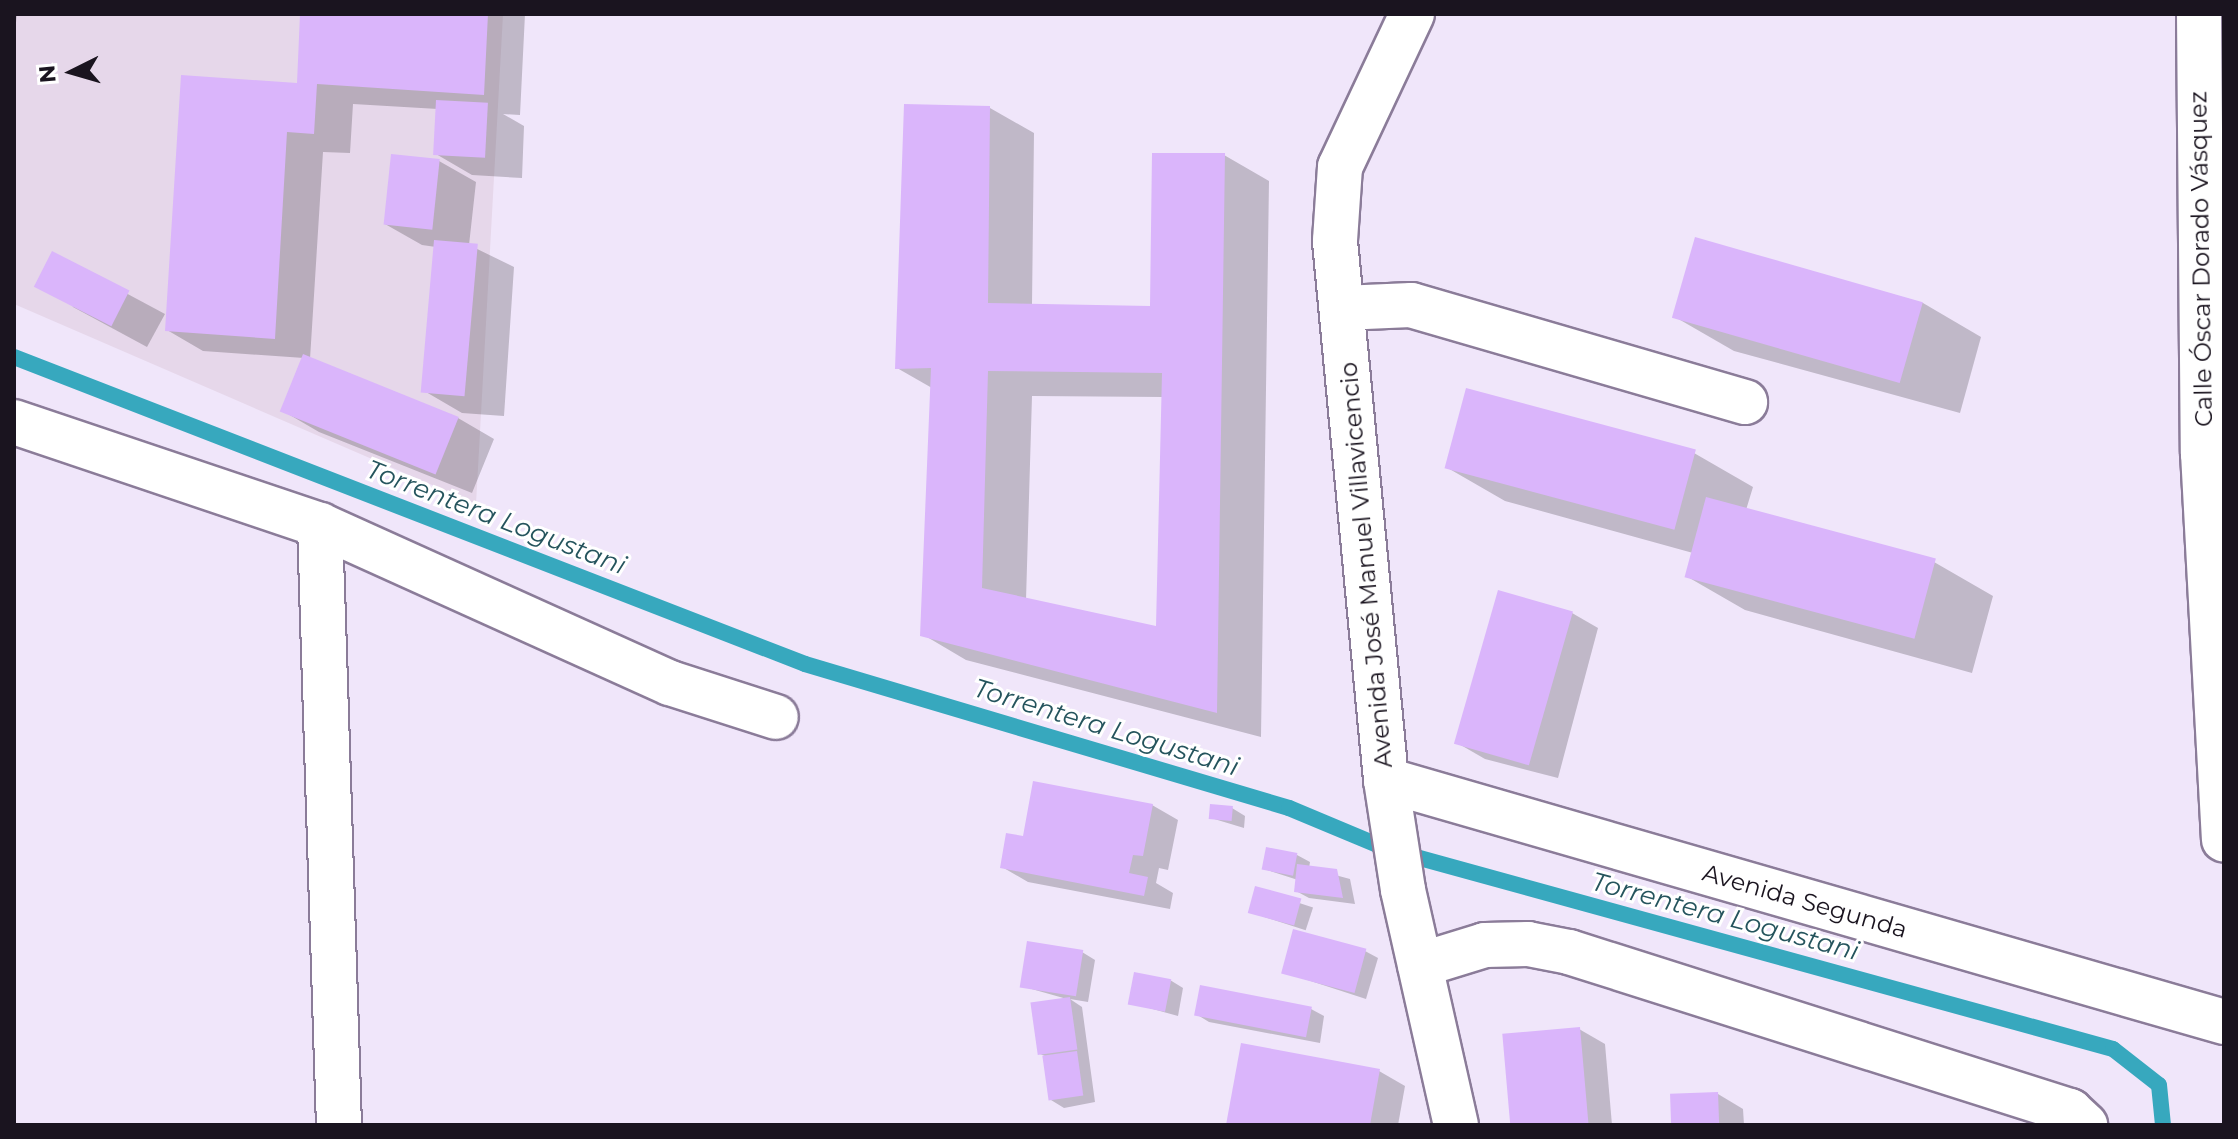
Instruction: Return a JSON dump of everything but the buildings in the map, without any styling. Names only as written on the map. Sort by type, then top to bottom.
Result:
[{"type":"street","name":"Avenida José Manuel Villavicencio","points":[[1412,14],[1340,167],[1335,241],[1386,780],[1403,890],[1456,1125]]},
{"type":"street","name":"Calle Óscar Dorado Vásquez","points":[[2199,14],[2224,839]]},
{"type":"street","points":[[1342,308],[1411,305],[1745,402]]},
{"type":"street","points":[[14,422],[320,525],[670,683],[776,717]]},
{"type":"street","points":[[320,525],[339,1125]]},
{"type":"street","name":"Avenida Segunda","points":[[1386,780],[2224,1022]]},
{"type":"street","points":[[1420,965],[1485,945],[1528,944],[1569,952],[2070,1111],[2085,1125]]},
{"type":"shaded area","points":[[14,14],[503,14],[476,504],[14,304]]},
{"type":"waterway","name":"Torrentera Logustani","points":[[14,357],[805,664],[1289,808],[1387,849],[2113,1049],[2159,1085],[2163,1125]]}]
